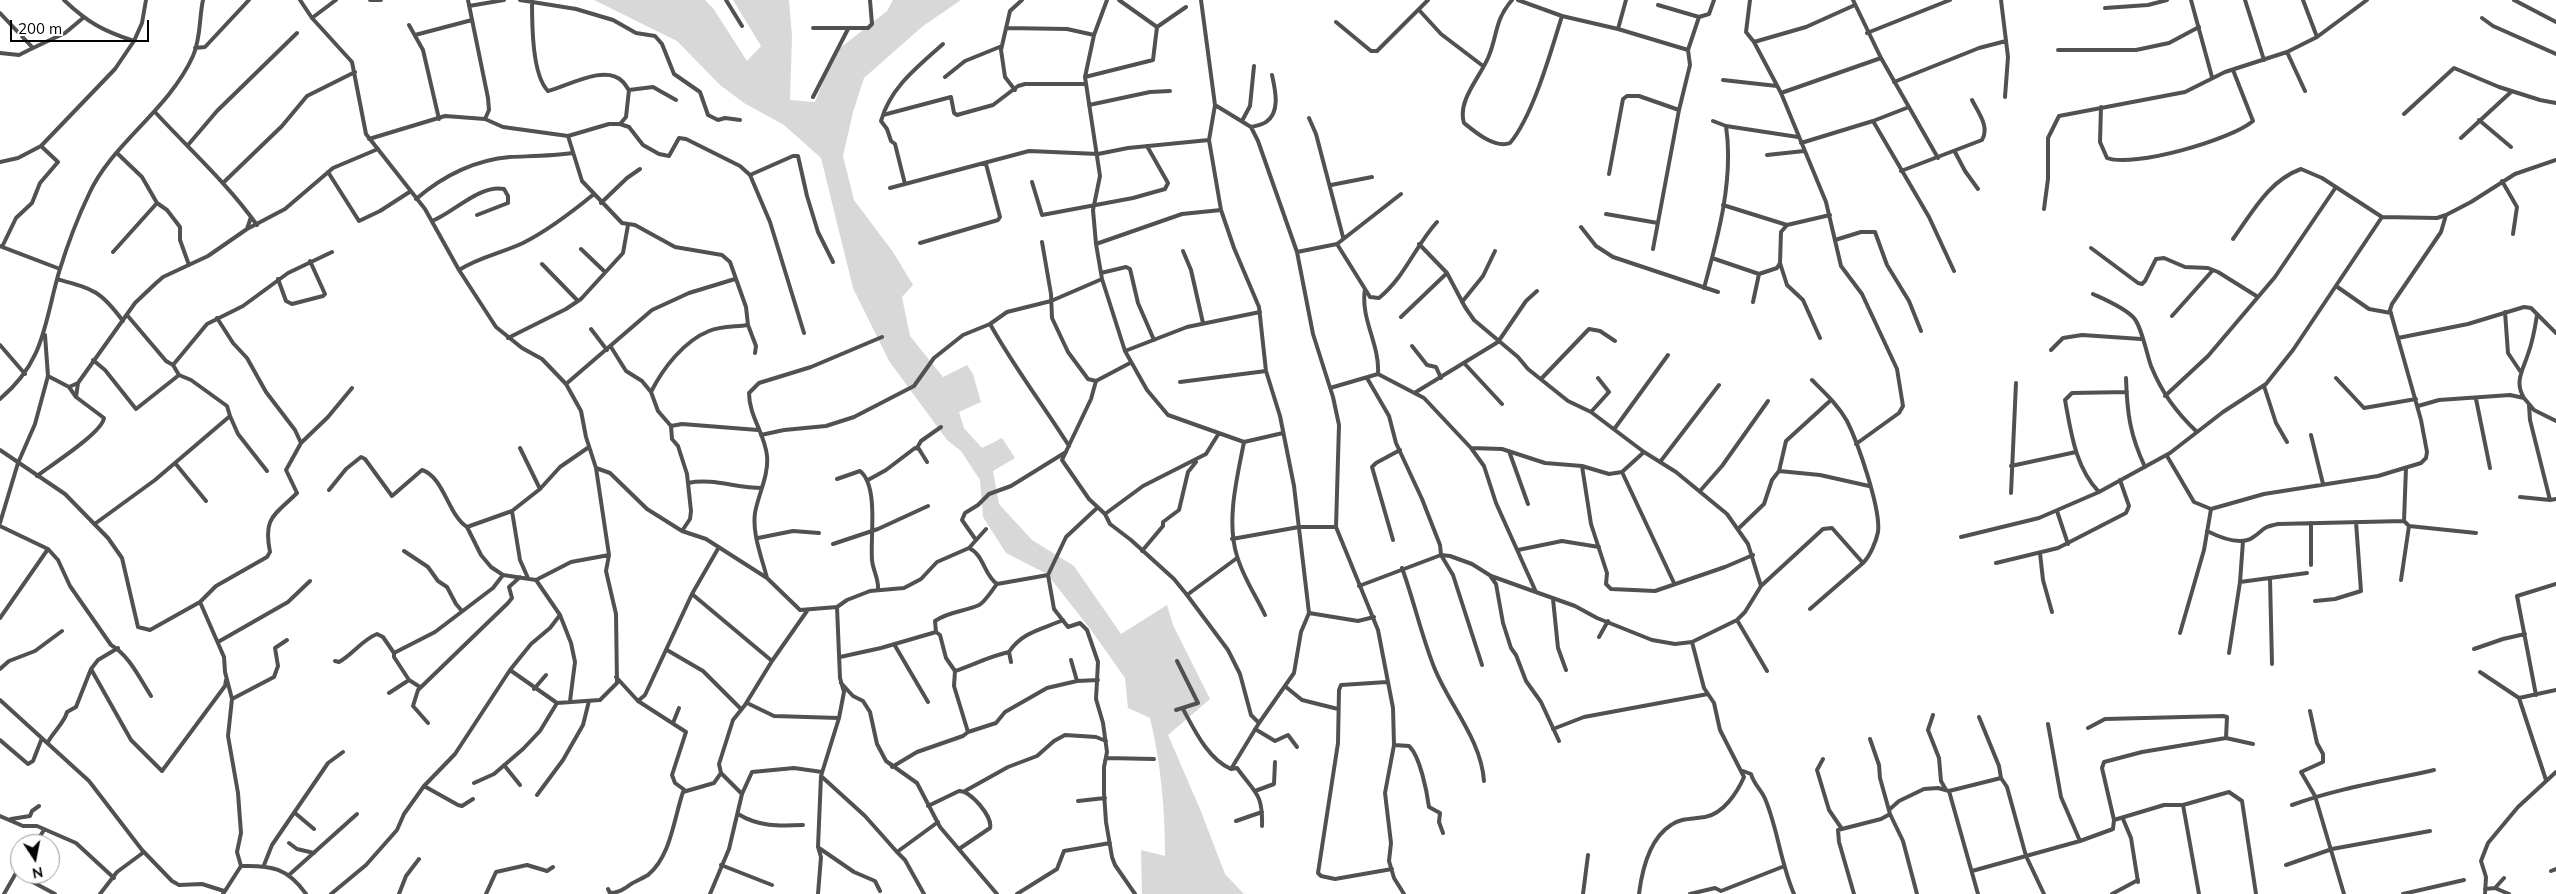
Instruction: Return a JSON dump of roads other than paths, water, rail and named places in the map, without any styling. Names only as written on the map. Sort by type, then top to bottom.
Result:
[{"type":"street","points":[[64,0],[83,18],[106,32],[134,41]]},
{"type":"street","points":[[0,162],[18,158],[41,146],[116,69],[134,41],[142,23],[146,0]]},
{"type":"street","points":[[0,399],[25,374],[45,332],[60,269],[90,192],[118,154],[174,89],[195,48],[203,0]]},
{"type":"street","points":[[195,48],[205,47],[249,0]]},
{"type":"street","points":[[300,0],[312,18],[352,62],[356,72],[366,134],[411,190],[432,221],[459,270],[496,327],[508,338],[542,360],[566,384],[581,411],[596,468],[610,554],[606,571],[616,614],[617,683],[606,697],[589,702],[570,701],[557,703],[534,689],[510,670]]},
{"type":"street","points":[[312,18],[336,0]]},
{"type":"street","points":[[370,0],[381,0]]},
{"type":"street","points":[[468,0],[488,98],[489,110],[485,119]]},
{"type":"street","points":[[469,6],[504,0]]},
{"type":"street","points":[[520,0],[576,9],[613,20],[636,33],[655,36],[662,44],[674,74],[700,92],[708,115],[718,120],[725,118],[740,120]]},
{"type":"street","points":[[726,0],[742,26]]},
{"type":"street","points":[[813,28],[848,29],[870,26],[870,0]]},
{"type":"street","points":[[1015,90],[1009,84],[1002,69],[1002,46],[1010,11],[1022,0]]},
{"type":"street","points":[[1107,0],[1094,35],[1085,77],[1098,154],[1100,180],[1094,204],[1096,244],[1102,279],[1125,351],[1130,363],[1168,416],[1244,442],[1283,433]]},
{"type":"street","points":[[1119,0],[1156,27]]},
{"type":"street","points":[[1201,0],[1215,105],[1209,140],[1221,210],[1260,312],[1266,372],[1283,433],[1300,527],[1308,613],[1301,632],[1294,673],[1255,729],[1231,769]]},
{"type":"street","points":[[1336,22],[1371,51],[1377,51],[1428,0]]},
{"type":"street","points":[[1512,0],[1497,23],[1488,56],[1464,105],[1462,117],[1464,123],[1479,134],[1506,145],[1514,139],[1547,66],[1562,16]]},
{"type":"street","points":[[1518,0],[1562,16],[1618,29],[1688,50]]},
{"type":"street","points":[[1618,29],[1626,0]]},
{"type":"street","points":[[1658,5],[1699,17],[1709,14],[1714,0]]},
{"type":"street","points":[[1750,0],[1746,32],[1754,42],[1781,93],[1830,215],[1841,266],[1862,294],[1897,369],[1903,406],[1899,413],[1856,444]]},
{"type":"street","points":[[1853,0],[1880,58],[1938,158]]},
{"type":"street","points":[[1867,33],[1950,0]]},
{"type":"street","points":[[2001,0],[2006,41],[2005,97]]},
{"type":"street","points":[[2105,8],[2148,5],[2167,0]]},
{"type":"street","points":[[2191,0],[2212,77]]},
{"type":"street","points":[[2245,0],[2264,60]]},
{"type":"street","points":[[2303,0],[2316,37]]},
{"type":"street","points":[[2044,209],[2048,179],[2048,138],[2055,120],[2064,114],[2185,92],[2212,77],[2287,52],[2316,37],[2367,0]]},
{"type":"street","points":[[2514,0],[2556,22]]},
{"type":"street","points":[[532,1],[540,79],[548,92],[600,73],[613,76],[622,81],[629,90],[626,117],[620,124]]},
{"type":"street","points":[[1754,42],[1806,27],[1855,5]]},
{"type":"street","points":[[1156,27],[1186,8]]},
{"type":"street","points":[[1418,10],[1441,34],[1483,66]]},
{"type":"street","points":[[0,13],[33,48]]},
{"type":"street","points":[[1653,250],[1679,110],[1690,65],[1688,50],[1699,17]]},
{"type":"street","points":[[0,53],[19,55],[65,33],[83,18]]},
{"type":"street","points":[[2482,18],[2493,26],[2556,54]]},
{"type":"street","points":[[415,34],[472,20]]},
{"type":"street","points":[[409,25],[423,50],[438,118]]},
{"type":"street","points":[[1085,77],[1153,60],[1156,27]]},
{"type":"street","points":[[2058,50],[2136,50],[2169,43],[2199,27]]},
{"type":"street","points":[[1006,28],[1067,29],[1094,35]]},
{"type":"street","points":[[813,97],[848,29]]},
{"type":"street","points":[[188,145],[217,111],[297,33]]},
{"type":"street","points":[[1894,82],[1979,48],[2006,41]]},
{"type":"street","points":[[905,184],[895,144],[891,142],[887,129],[881,121],[888,100],[916,68],[942,44]]},
{"type":"street","points":[[945,77],[966,61],[1002,46]]},
{"type":"street","points":[[2287,52],[2305,91]]},
{"type":"street","points":[[1781,93],[1880,58]]},
{"type":"street","points":[[1242,120],[1250,106],[1254,66]]},
{"type":"street","points":[[2404,114],[2454,68],[2512,91],[2556,103]]},
{"type":"street","points":[[2102,107],[2100,142],[2107,158],[2112,161],[2199,147],[2253,121],[2233,70]]},
{"type":"street","points":[[224,182],[282,126],[307,96],[356,72]]},
{"type":"street","points":[[1251,128],[1267,122],[1274,112],[1276,99],[1272,75]]},
{"type":"street","points":[[1722,80],[1777,86]]},
{"type":"street","points":[[883,115],[951,97],[954,113],[957,115],[993,105],[1018,86],[1031,82],[1086,84]]},
{"type":"street","points":[[629,90],[653,87],[676,100]]},
{"type":"street","points":[[1089,105],[1150,92],[1170,91]]},
{"type":"street","points":[[2461,138],[2512,91]]},
{"type":"street","points":[[1610,174],[1622,99],[1627,96],[1639,96],[1679,110]]},
{"type":"street","points":[[1901,172],[1982,140],[1985,128],[1972,100]]},
{"type":"street","points":[[1215,105],[1242,120],[1251,128],[1279,196],[1297,252],[1313,334],[1330,388],[1338,425],[1336,528],[1359,586],[1374,617],[1394,708],[1394,745],[1385,793],[1392,869],[1404,894]]},
{"type":"street","points":[[1801,143],[1909,107]]},
{"type":"street","points":[[155,112],[188,145],[199,161],[224,182],[257,225]]},
{"type":"street","points":[[369,139],[445,116],[485,119],[503,127],[568,136],[608,124],[620,124],[629,127],[643,145],[659,154],[669,156],[679,138],[686,139],[740,166],[750,175],[770,222],[804,333]]},
{"type":"street","points":[[1309,118],[1316,134],[1343,237]]},
{"type":"street","points":[[1873,120],[1929,218],[1954,271]]},
{"type":"street","points":[[2479,120],[2510,147]]},
{"type":"street","points":[[1713,121],[1726,126],[1798,138]]},
{"type":"street","points":[[1704,288],[1723,205],[1730,158],[1726,126]]},
{"type":"street","points":[[568,136],[582,181],[622,223],[635,225],[675,247],[722,255],[730,262],[746,307],[748,325],[756,346],[755,353]]},
{"type":"street","points":[[890,188],[986,164],[1029,151],[1098,154],[1147,146],[1209,140]]},
{"type":"street","points":[[41,146],[58,162],[40,184],[37,194],[28,208],[16,218],[1,246],[60,269]]},
{"type":"street","points":[[1032,182],[1042,215],[1133,198],[1169,186],[1147,146]]},
{"type":"street","points":[[69,387],[78,382],[135,303],[163,277],[214,252],[247,229],[285,208],[336,166],[378,149]]},
{"type":"street","points":[[1767,155],[1804,151]]},
{"type":"street","points":[[1955,152],[1964,171],[1978,189]]},
{"type":"street","points":[[118,154],[142,177],[157,203],[167,210],[180,227],[180,240],[189,265]]},
{"type":"street","points":[[416,199],[442,180],[466,167],[509,157],[573,154]]},
{"type":"street","points":[[750,175],[793,156],[798,156],[818,232],[833,262]]},
{"type":"street","points":[[2233,239],[2262,197],[2300,169],[2309,171],[2382,217],[2446,216],[2515,174],[2556,160]]},
{"type":"street","points":[[920,244],[998,220],[1000,217],[986,164]]},
{"type":"street","points":[[602,203],[627,178],[640,170]]},
{"type":"street","points":[[328,172],[359,221],[380,212],[411,190]]},
{"type":"street","points":[[1330,185],[1372,177]]},
{"type":"street","points":[[2502,181],[2516,206],[2512,234]]},
{"type":"street","points":[[2165,396],[2208,356],[2286,263],[2336,187]]},
{"type":"street","points":[[432,221],[458,204],[491,190],[504,189],[508,196],[508,203],[477,215]]},
{"type":"street","points":[[459,270],[470,263],[524,242],[567,216],[594,194]]},
{"type":"street","points":[[1297,252],[1337,244],[1343,237],[1402,194]]},
{"type":"street","points":[[113,252],[157,203]]},
{"type":"street","points":[[1723,205],[1787,225],[1830,215]]},
{"type":"street","points":[[1096,244],[1182,214],[1221,210]]},
{"type":"street","points":[[1606,214],[1658,223]]},
{"type":"street","points":[[2167,456],[2194,502],[2211,510],[2264,494],[2378,476],[2421,463],[2426,458],[2427,452],[2418,406],[2391,313],[2392,304],[2441,232],[2446,216]]},
{"type":"street","points":[[247,229],[251,217]]},
{"type":"street","points":[[1961,537],[2011,526],[2056,511],[2099,492],[2167,456],[2197,432],[2264,386],[2288,357],[2382,217]]},
{"type":"street","points":[[1363,299],[1370,297],[1379,298],[1402,275],[1419,244],[1437,222]]},
{"type":"street","points":[[508,338],[578,301],[623,253],[628,225]]},
{"type":"street","points":[[1787,225],[1781,232],[1780,263],[1787,285],[1803,300],[1820,338]]},
{"type":"street","points":[[1581,227],[1596,246],[1612,257],[1718,292]]},
{"type":"street","points":[[1835,240],[1861,232],[1875,232],[1887,265],[1909,301],[1921,331]]},
{"type":"street","points":[[1042,242],[1052,318],[1068,352],[1088,379],[1096,381],[1130,363]]},
{"type":"street","points":[[1337,244],[1370,297]]},
{"type":"street","points":[[1419,244],[1447,273],[1474,320],[1498,342],[1568,401],[1591,412],[1614,428],[1644,452],[1700,491],[1727,514],[1753,555],[1762,586]]},
{"type":"street","points":[[581,248],[605,272]]},
{"type":"street","points":[[2091,248],[2132,279],[2142,284],[2156,259],[2164,258],[2178,266],[2213,270],[2258,297]]},
{"type":"street","points":[[1184,251],[1191,270],[1203,323]]},
{"type":"street","points":[[1462,302],[1483,276],[1495,251]]},
{"type":"street","points":[[173,365],[207,324],[243,306],[278,280],[310,261],[332,252]]},
{"type":"street","points":[[1712,258],[1759,274],[1777,268],[1780,263]]},
{"type":"street","points":[[278,280],[286,301],[292,304],[323,296],[325,294],[310,261]]},
{"type":"street","points":[[542,264],[578,301]]},
{"type":"street","points":[[1101,273],[1126,267],[1130,269],[1138,303],[1154,340]]},
{"type":"street","points":[[2172,316],[2213,270]]},
{"type":"street","points":[[1401,318],[1447,273]]},
{"type":"street","points":[[1753,302],[1759,274]]},
{"type":"street","points":[[57,279],[98,292],[109,302],[123,321]]},
{"type":"street","points":[[566,384],[652,310],[689,293],[736,279]]},
{"type":"street","points":[[761,435],[784,430],[826,426],[854,417],[914,386],[934,358],[963,336],[990,324],[1007,312],[1051,301],[1102,279]]},
{"type":"street","points":[[2336,286],[2369,310],[2391,313]]},
{"type":"street","points":[[1364,289],[1363,299],[1367,321],[1378,356],[1378,374]]},
{"type":"street","points":[[1416,392],[1498,342],[1526,302],[1537,291]]},
{"type":"street","points":[[2093,294],[2134,317],[2140,328],[2141,339],[2165,396],[2197,432]]},
{"type":"street","points":[[2398,338],[2468,324],[2524,307],[2531,308],[2556,333]]},
{"type":"street","points":[[1125,351],[1187,327],[1260,312]]},
{"type":"street","points":[[2505,312],[2508,353],[2520,371]]},
{"type":"street","points":[[127,315],[166,361],[173,365],[178,375],[191,380],[227,406],[238,434],[267,471]]},
{"type":"street","points":[[2538,315],[2528,354],[2520,371],[2519,390],[2534,410],[2556,421]]},
{"type":"street","points":[[217,318],[238,349],[247,358],[266,392],[295,430],[300,443]]},
{"type":"street","points":[[990,324],[1014,366],[1046,409],[1069,446]]},
{"type":"street","points":[[651,392],[675,357],[700,336],[716,329],[748,325]]},
{"type":"street","points":[[2535,326],[2546,325]]},
{"type":"street","points":[[591,329],[609,348],[626,371],[642,381],[651,392],[658,411],[671,426],[672,439],[678,446],[688,483],[691,511],[690,519],[682,531]]},
{"type":"street","points":[[1541,379],[1589,329],[1600,331],[1615,341]]},
{"type":"street","points":[[45,332],[48,376],[35,424],[18,463],[0,521],[48,549],[58,560],[70,586],[111,644],[118,648],[137,672],[151,696]]},
{"type":"street","points":[[2051,350],[2062,338],[2082,335],[2141,339]]},
{"type":"street","points":[[767,578],[755,514],[767,458],[749,393],[759,383],[811,367],[882,336]]},
{"type":"street","points":[[0,345],[25,374]]},
{"type":"street","points":[[1412,346],[1427,365],[1436,367],[1441,378]]},
{"type":"street","points":[[1614,428],[1668,355]]},
{"type":"street","points":[[93,360],[105,370],[136,409],[178,375]]},
{"type":"street","points":[[1464,363],[1502,404]]},
{"type":"street","points":[[1180,382],[1266,372]]},
{"type":"street","points":[[1330,388],[1378,374],[1416,392],[1424,398],[1471,448],[1484,466],[1496,503],[1536,592]]},
{"type":"street","points":[[37,476],[95,432],[104,422],[104,418],[76,397],[69,387],[48,376]]},
{"type":"street","points":[[1367,378],[1389,416],[1392,431],[1440,545],[1441,555],[1453,575],[1482,665]]},
{"type":"street","points":[[1591,412],[1609,392],[1598,378]]},
{"type":"street","points":[[2126,378],[2131,434],[2145,467]]},
{"type":"street","points":[[2336,378],[2364,408],[2416,399]]},
{"type":"street","points":[[1810,609],[1868,558],[1878,532],[1876,508],[1870,486],[1847,422],[1832,400],[1812,380]]},
{"type":"street","points":[[1096,381],[1091,399],[1062,460],[1097,508],[1105,514],[1110,524],[1131,540],[1174,579],[1187,595],[1228,650],[1240,674],[1251,715],[1259,723]]},
{"type":"street","points":[[76,397],[78,382]]},
{"type":"street","points":[[2011,493],[2016,383]]},
{"type":"street","points":[[1660,462],[1719,385]]},
{"type":"street","points":[[2264,386],[2276,423],[2286,442]]},
{"type":"street","points":[[0,450],[65,494],[96,524],[122,558],[138,627],[147,630],[154,628],[200,602],[216,586],[267,557],[270,552],[266,532],[268,523],[298,493],[286,470],[300,443],[328,417],[352,388]]},
{"type":"street","points":[[2510,395],[2519,390]]},
{"type":"street","points":[[2099,492],[2081,465],[2076,452],[2065,400],[2067,395],[2072,393],[2126,392]]},
{"type":"street","points":[[2418,406],[2439,400],[2476,399],[2510,395],[2524,398]]},
{"type":"street","points":[[2476,399],[2490,468]]},
{"type":"street","points":[[1738,529],[1764,504],[1772,480],[1779,471],[1786,440],[1832,400]]},
{"type":"street","points":[[1700,491],[1722,466],[1768,401]]},
{"type":"street","points":[[2529,405],[2530,420],[2550,500]]},
{"type":"street","points":[[96,524],[175,463],[230,416]]},
{"type":"street","points":[[671,426],[682,424],[758,430]]},
{"type":"street","points":[[868,480],[917,448],[921,440],[941,427]]},
{"type":"street","points":[[1105,514],[1143,486],[1206,454],[1219,433]]},
{"type":"street","points":[[2311,435],[2323,484]]},
{"type":"street","points":[[1244,442],[1236,485],[1232,539],[1237,558],[1265,615]]},
{"type":"street","points":[[467,527],[512,510],[540,489],[560,467],[589,447]]},
{"type":"street","points":[[520,448],[540,489]]},
{"type":"street","points":[[917,448],[927,462]]},
{"type":"street","points":[[1471,448],[1509,451],[1545,464],[1582,466],[1608,474],[1622,472],[1644,452]]},
{"type":"street","points":[[1393,540],[1372,467],[1400,450]]},
{"type":"street","points":[[1509,451],[1528,504]]},
{"type":"street","points":[[976,540],[962,520],[965,512],[978,505],[989,494],[1012,486],[1066,452]]},
{"type":"street","points":[[2011,466],[2076,452]]},
{"type":"street","points":[[329,490],[346,469],[361,457],[381,479],[392,496],[422,470],[428,472],[445,495],[456,517],[467,527],[481,556],[491,567],[503,575],[536,580],[571,562],[610,554]]},
{"type":"street","points":[[1142,551],[1163,526],[1163,522],[1179,510],[1188,472],[1197,460]]},
{"type":"street","points":[[175,463],[206,501]]},
{"type":"street","points":[[1582,466],[1591,524],[1607,574],[1606,584],[1611,589],[1655,591],[1726,567],[1753,555]]},
{"type":"street","points":[[596,468],[610,473],[647,509],[682,531],[706,539],[767,578],[791,604],[800,610],[838,607],[846,600],[861,593],[899,589],[917,582],[938,562],[969,548],[986,529]]},
{"type":"street","points":[[2406,468],[2404,521],[2408,526],[2476,533]]},
{"type":"street","points":[[837,479],[860,471],[868,480],[874,522],[872,531],[872,562],[879,582],[878,590]]},
{"type":"street","points":[[1779,471],[1820,476],[1870,486]]},
{"type":"street","points":[[1622,472],[1674,583]]},
{"type":"street","points":[[688,483],[704,480],[736,487],[762,488]]},
{"type":"street","points":[[1996,563],[2040,553],[2068,544],[2126,513],[2129,506],[2120,480]]},
{"type":"street","points":[[2520,497],[2556,499]]},
{"type":"street","points":[[832,544],[872,531],[928,506]]},
{"type":"street","points":[[1097,508],[1066,537],[1048,575],[1054,609],[1068,627],[1080,623],[1087,630],[1098,662],[1096,699],[1106,741],[1104,768],[1105,798],[1110,843],[1115,865],[1136,894]]},
{"type":"street","points":[[512,510],[520,560],[528,578]]},
{"type":"street","points":[[2180,633],[2211,510]]},
{"type":"street","points":[[2056,511],[2068,544]]},
{"type":"street","points":[[2207,531],[2221,538],[2243,541],[2253,538],[2264,527],[2278,524],[2404,521]]},
{"type":"street","points":[[2316,601],[2335,599],[2361,591],[2356,522]]},
{"type":"street","points":[[2311,523],[2311,565]]},
{"type":"street","points":[[2401,580],[2408,526]]},
{"type":"street","points":[[1232,539],[1300,527],[1336,528]]},
{"type":"street","points":[[1359,586],[1402,568],[1441,555],[1450,556],[1472,564],[1491,576],[1536,592],[1652,640],[1675,644],[1692,642],[1737,620],[1745,612],[1762,586],[1826,527],[1832,528],[1837,532],[1863,563]]},
{"type":"street","points":[[758,538],[793,531],[819,532]]},
{"type":"street","points":[[1518,550],[1562,541],[1599,547]]},
{"type":"street","points":[[2229,653],[2240,582],[2243,541]]},
{"type":"street","points":[[638,701],[645,695],[692,594],[719,547]]},
{"type":"street","points":[[969,548],[976,552],[992,580],[997,584]]},
{"type":"street","points":[[0,618],[48,549]]},
{"type":"street","points":[[404,551],[428,567],[438,581],[447,587],[462,611]]},
{"type":"street","points":[[2040,553],[2043,580],[2052,612]]},
{"type":"street","points":[[1187,595],[1237,558]]},
{"type":"street","points":[[1402,568],[1420,630],[1434,667],[1482,764],[1484,781]]},
{"type":"street","points":[[2240,582],[2307,573]]},
{"type":"street","points":[[394,653],[435,632],[492,588],[503,575]]},
{"type":"street","points":[[968,732],[954,686],[954,671],[950,666],[940,635],[936,632],[935,621],[949,612],[967,610],[980,605],[997,584],[1048,575]]},
{"type":"street","points":[[1491,576],[1496,584],[1511,648],[1516,655],[1526,681],[1541,702],[1559,741]]},
{"type":"street","points":[[428,723],[413,706],[421,687],[508,603],[512,598],[509,587],[520,577]]},
{"type":"street","points":[[2270,578],[2272,664]]},
{"type":"street","points":[[536,580],[560,616],[571,643],[575,662],[570,701]]},
{"type":"street","points":[[218,642],[288,602],[310,581]]},
{"type":"street","points":[[2536,695],[2517,596],[2556,584]]},
{"type":"street","points":[[692,594],[772,661]]},
{"type":"street","points":[[1553,599],[1558,648],[1566,670]]},
{"type":"street","points":[[200,602],[224,657],[226,680],[232,699],[228,736],[238,793],[240,833],[237,852],[241,866]]},
{"type":"street","points":[[818,894],[821,857],[819,848],[822,774],[839,718],[844,692],[841,683],[838,607]]},
{"type":"street","points":[[742,794],[721,773],[719,764],[732,720],[742,710],[772,661],[807,610]]},
{"type":"street","points":[[1308,613],[1358,621],[1374,617]]},
{"type":"street","points":[[331,894],[366,865],[397,830],[404,814],[424,786],[455,754],[510,670],[531,644],[550,628],[560,616]]},
{"type":"street","points":[[954,671],[976,664],[990,656],[1009,652],[1021,639],[1032,631],[1046,629],[1063,620]]},
{"type":"street","points":[[1737,620],[1767,671]]},
{"type":"street","points":[[1599,637],[1608,621]]},
{"type":"street","points":[[0,669],[9,661],[35,651],[62,631]]},
{"type":"street","points":[[840,657],[936,632]]},
{"type":"street","points":[[335,661],[339,662],[344,659],[358,646],[377,634],[383,637],[409,680],[421,687]]},
{"type":"street","points":[[2474,649],[2525,634]]},
{"type":"street","points":[[232,699],[274,677],[278,666],[275,648],[287,640]]},
{"type":"street","points":[[1639,894],[1647,857],[1662,834],[1675,823],[1710,816],[1717,812],[1740,787],[1744,777],[1720,730],[1714,703],[1704,688],[1692,642]]},
{"type":"street","points":[[894,644],[928,702]]},
{"type":"street","points":[[48,742],[59,723],[66,718],[67,712],[76,707],[92,669],[98,660],[118,648]]},
{"type":"street","points":[[667,650],[703,671],[742,710]]},
{"type":"street","points":[[1009,652],[1012,662]]},
{"type":"street","points":[[1071,660],[1077,681]]},
{"type":"street","points":[[1176,710],[1198,703],[1177,661]]},
{"type":"street","points":[[92,669],[130,740],[162,771],[225,686],[226,680]]},
{"type":"street","points":[[2480,672],[2519,698],[2546,780]]},
{"type":"street","points":[[534,689],[546,676]]},
{"type":"street","points":[[616,677],[638,701],[686,732],[672,775],[675,783],[686,791]]},
{"type":"street","points":[[389,693],[409,680]]},
{"type":"street","points":[[892,767],[917,752],[996,723],[1005,712],[1033,694],[1077,681],[1098,680]]},
{"type":"street","points":[[1387,682],[1341,684],[1338,709],[1338,743],[1318,873],[1321,876],[1335,879],[1392,869]]},
{"type":"street","points":[[841,683],[854,696],[863,701],[870,712],[877,744],[892,767],[917,783],[938,822],[997,894]]},
{"type":"street","points":[[1286,687],[1302,700],[1338,709]]},
{"type":"street","points":[[2519,698],[2556,690]]},
{"type":"street","points":[[1553,729],[1584,717],[1708,694]]},
{"type":"street","points":[[0,700],[48,742],[102,796],[143,852],[176,884],[202,884],[223,892],[241,866]]},
{"type":"street","points":[[537,795],[563,760],[583,725],[589,702]]},
{"type":"street","points":[[474,783],[494,774],[540,732],[557,703]]},
{"type":"street","points":[[746,703],[774,716],[839,718]]},
{"type":"street","points":[[673,723],[679,708]]},
{"type":"street","points":[[1183,709],[1210,754],[1218,763],[1231,769],[1238,768],[1256,791],[1261,802],[1262,826]]},
{"type":"street","points":[[2310,711],[2317,743],[2322,754],[2322,762],[2301,772],[2315,796],[2344,894]]},
{"type":"street","points":[[1933,715],[1928,730],[1940,763],[1941,781],[1938,788]]},
{"type":"street","points":[[2088,728],[2105,719],[2223,716],[2227,717],[2226,738]]},
{"type":"street","points":[[1979,717],[1999,766],[2001,778],[2007,788],[2026,856],[2044,894]]},
{"type":"street","points":[[2048,724],[2062,797],[2080,841]]},
{"type":"street","points":[[1255,729],[1276,741],[1288,734],[1297,747]]},
{"type":"street","points":[[928,806],[960,791],[965,791],[1008,767],[1037,756],[1054,741],[1065,735],[1096,737],[1106,741]]},
{"type":"street","points":[[0,740],[28,764],[33,761],[42,738]]},
{"type":"street","points":[[1972,871],[2080,841],[2113,829],[2114,820],[2102,768],[2104,762],[2142,752],[2226,738],[2254,744]]},
{"type":"street","points":[[1870,739],[1879,765],[1882,787],[1903,842],[1917,894]]},
{"type":"street","points":[[1394,745],[1408,746],[1413,751],[1426,788],[1430,807],[1440,814],[1438,822],[1442,833]]},
{"type":"street","points":[[264,865],[272,845],[328,763],[344,752]]},
{"type":"street","points":[[1106,758],[1154,759]]},
{"type":"street","points":[[1823,759],[1817,770],[1829,810],[1842,829]]},
{"type":"street","points":[[1256,791],[1274,784],[1275,762]]},
{"type":"street","points":[[504,765],[520,785]]},
{"type":"street","points":[[710,894],[729,849],[742,794],[752,772],[756,770],[794,768],[822,774],[865,816],[905,860],[924,894]]},
{"type":"street","points":[[2292,805],[2315,796],[2434,770]]},
{"type":"street","points":[[1743,772],[1751,774]]},
{"type":"street","points":[[2485,894],[2486,877],[2481,861],[2488,842],[2546,780],[2556,772]]},
{"type":"street","points":[[608,889],[610,893],[616,893],[634,884],[652,871],[662,857],[676,822],[683,792],[714,783],[721,773]]},
{"type":"street","points":[[1744,777],[1751,774]]},
{"type":"street","points":[[1751,774],[1754,784],[1766,799],[1776,834],[1782,867],[1794,894]]},
{"type":"street","points":[[1854,894],[1839,842],[1838,830],[1881,819],[1899,801],[1919,791],[1938,788],[1948,791],[2001,778]]},
{"type":"street","points":[[1941,781],[1948,791],[1978,894]]},
{"type":"street","points":[[424,786],[458,805],[462,806],[473,799]]},
{"type":"street","points":[[959,849],[986,832],[991,824],[972,795],[965,791]]},
{"type":"street","points":[[2114,820],[2123,819],[2164,805],[2183,805],[2229,792],[2242,801],[2256,894]]},
{"type":"street","points":[[1078,801],[1105,798]]},
{"type":"street","points":[[2183,805],[2199,894]]},
{"type":"street","points":[[10,819],[30,816],[32,811],[39,806]]},
{"type":"street","points":[[1236,821],[1262,812]]},
{"type":"street","points":[[295,813],[314,828]]},
{"type":"street","points":[[289,875],[357,814]]},
{"type":"street","points":[[738,814],[750,822],[771,826],[803,825]]},
{"type":"street","points":[[0,816],[23,826],[37,826],[76,843],[114,878]]},
{"type":"street","points":[[2112,894],[2138,881],[2131,838],[2123,819]]},
{"type":"street","points":[[897,852],[938,822]]},
{"type":"street","points":[[41,834],[44,830]]},
{"type":"street","points":[[2286,865],[2332,850],[2430,831]]},
{"type":"street","points":[[289,843],[297,849],[314,853]]},
{"type":"street","points":[[1017,894],[1058,869],[1064,851],[1110,843]]},
{"type":"street","points":[[819,848],[854,872],[875,881],[880,891]]},
{"type":"street","points":[[100,894],[118,872],[143,852]]},
{"type":"street","points":[[1583,894],[1588,855]]},
{"type":"street","points":[[399,894],[406,876],[419,859]]},
{"type":"street","points":[[241,866],[264,865],[289,875],[306,894]]},
{"type":"street","points":[[486,893],[496,872],[527,865],[547,871],[553,867]]},
{"type":"street","points":[[721,865],[772,885]]},
{"type":"street","points":[[1690,894],[1715,888],[1721,891],[1782,867]]},
{"type":"street","points":[[2551,871],[2556,869]]},
{"type":"street","points":[[2495,888],[2504,878]]},
{"type":"street","points":[[2403,894],[2464,880]]},
{"type":"street","points":[[36,884],[55,894]]},
{"type":"street","points":[[2426,888],[2427,894]]},
{"type":"street","points":[[2485,889],[2495,888],[2510,894]]}]
